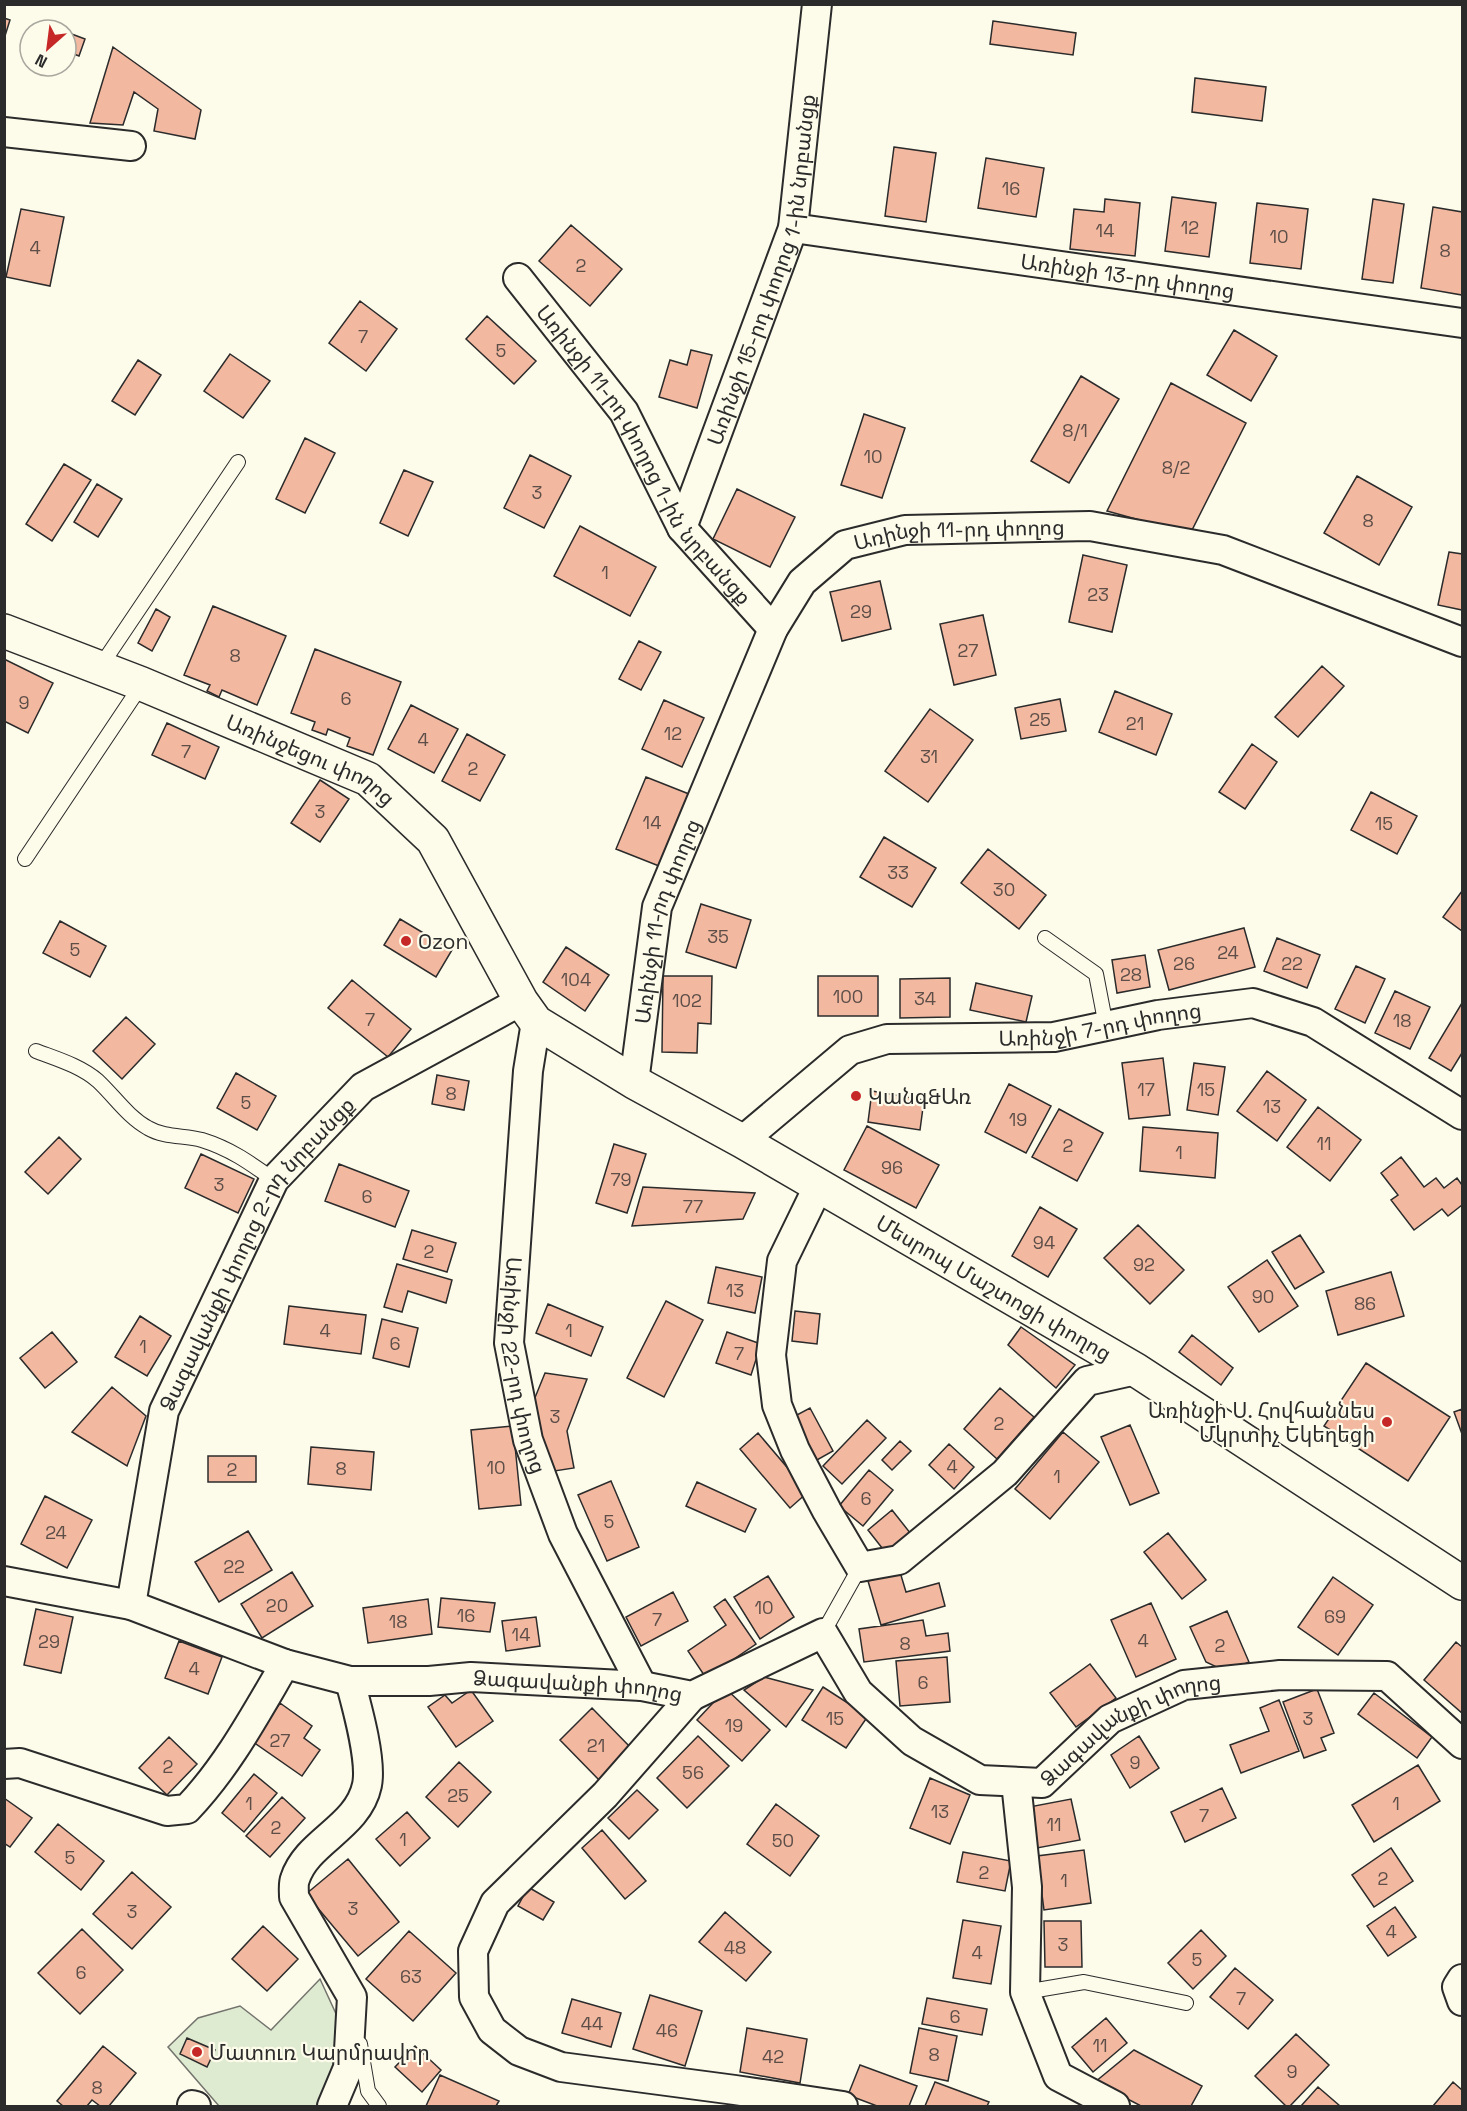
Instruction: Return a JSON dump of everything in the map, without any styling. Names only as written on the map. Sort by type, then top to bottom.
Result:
[{"type":"street","name":"Առինջի 15-րդ փողոց 1-ին նրբանցք","points":[[682,528],[793,228],[817,4]]},
{"type":"street","points":[[4,132],[131,146]]},
{"type":"street","name":"Առինջի 13-րդ փողոց","points":[[793,228],[1462,323]]},
{"type":"street","name":"Առինջի 11-րդ փողոց 1-ին նրբանցք","points":[[518,278],[624,412],[682,528],[773,629]]},
{"type":"street","name":"Առինջի 11-րդ փողոց","points":[[634,1082],[657,907],[773,629],[802,582],[845,545],[905,530],[1090,526],[1223,550],[1462,642]]},
{"type":"street","name":"Առինջեցու փողոց","points":[[4,631],[142,684],[368,779],[433,840],[529,1011]]},
{"type":"street","name":"Առինջի 7-րդ փողոց","points":[[742,1141],[850,1050],[887,1039],[1054,1037],[1158,1015],[1253,1003],[1313,1022],[1462,1115]]},
{"type":"street","name":"Մեսրոպ Մաշտոցի փողոց","points":[[529,1011],[634,1082],[819,1185],[1136,1370],[1462,1583]]},
{"type":"street","name":"Ձագավանքի փողոց 2-րդ նրբանցք","points":[[131,1605],[164,1411],[274,1180],[363,1087],[529,1011]]},
{"type":"street","name":"Առինջի 22-րդ փողոց","points":[[529,1011],[528,1071],[509,1343],[528,1440],[559,1523],[642,1686]]},
{"type":"street","points":[[819,1185],[782,1261],[771,1355],[777,1405],[795,1450],[860,1567],[899,1560],[1005,1473],[1087,1381],[1136,1370]]},
{"type":"street","name":"Ձագավանքի փողոց","points":[[4,1581],[131,1605],[285,1664],[350,1681],[471,1677],[642,1686],[692,1696],[823,1632],[858,1692],[912,1741],[981,1780],[1042,1783],[1110,1719],[1184,1685],[1280,1675],[1387,1676],[1462,1744]]},
{"type":"street","points":[[4,1764],[20,1763],[166,1811],[187,1809],[209,1786],[241,1740],[285,1664]]},
{"type":"street","points":[[332,2106],[348,2068],[352,1997],[294,1897],[294,1880],[304,1861],[357,1811],[367,1785],[367,1762],[360,1718],[350,1681]]},
{"type":"street","points":[[692,1696],[605,1795],[495,1903],[473,1951],[474,1997],[492,2030],[519,2051],[561,2067],[843,2106]]},
{"type":"street","points":[[1016,1782],[1028,1887],[1025,1992],[1058,2076],[1114,2106]]},
{"type":"street","points":[[1462,1979],[1456,1987],[1462,2001]]},
{"type":"lane","points":[[100,667],[238,462]]},
{"type":"lane","points":[[25,859],[142,684]]},
{"type":"lane","points":[[1045,938],[1096,974],[1106,1026]]},
{"type":"lane","points":[[36,1051],[71,1064],[97,1080],[135,1120],[152,1130],[175,1137],[199,1139],[231,1150],[274,1180]]},
{"type":"lane","points":[[823,1632],[860,1567]]},
{"type":"lane","points":[[1025,1992],[1084,1982],[1186,2003]]},
{"type":"lane","points":[[352,1997],[368,2091],[379,2106]]},
{"type":"green space","points":[[320,1979],[343,2029],[340,2062],[320,2106],[219,2106],[168,2047],[198,2018],[240,2006],[271,2030]]},
{"type":"building","points":[[4,18],[10,20],[4,39]]},
{"type":"building","points":[[993,21],[1076,33],[1073,55],[990,44]]},
{"type":"building","points":[[78,36],[85,39],[78,56]]},
{"type":"building","points":[[113,47],[201,110],[195,139],[154,131],[158,109],[134,92],[123,125],[90,123]]},
{"type":"building","points":[[1195,78],[1266,87],[1262,121],[1192,112]]},
{"type":"building","points":[[894,147],[936,153],[926,222],[885,216]]},
{"type":"building","points":[[986,158],[1044,168],[1036,217],[978,208]]},
{"type":"building","points":[[1172,197],[1216,203],[1209,257],[1165,251]]},
{"type":"building","points":[[1105,199],[1140,203],[1135,256],[1070,249],[1074,209],[1104,212]]},
{"type":"building","points":[[1373,199],[1404,204],[1393,283],[1362,279]]},
{"type":"building","points":[[1257,203],[1308,209],[1301,269],[1250,263]]},
{"type":"building","points":[[1433,207],[1462,212],[1462,295],[1421,288]]},
{"type":"building","points":[[21,209],[64,217],[50,286],[6,277]]},
{"type":"building","points":[[571,225],[622,269],[590,306],[539,261]]},
{"type":"building","points":[[360,301],[397,329],[366,371],[329,343]]},
{"type":"building","points":[[487,316],[536,361],[514,384],[466,339]]},
{"type":"building","points":[[1234,330],[1277,356],[1251,401],[1207,375]]},
{"type":"building","points":[[691,350],[712,355],[697,408],[659,397],[670,360],[687,365]]},
{"type":"building","points":[[230,354],[270,381],[243,418],[204,391]]},
{"type":"building","points":[[138,360],[161,375],[135,415],[112,401]]},
{"type":"building","points":[[1081,376],[1119,399],[1069,483],[1031,461]]},
{"type":"building","points":[[1171,383],[1246,423],[1190,534],[1107,511]]},
{"type":"building","points":[[864,414],[905,428],[882,498],[841,485]]},
{"type":"building","points":[[305,438],[335,453],[305,513],[276,499]]},
{"type":"building","points":[[530,455],[571,476],[544,528],[504,508]]},
{"type":"building","points":[[64,464],[91,480],[52,541],[26,524]]},
{"type":"building","points":[[404,470],[433,482],[408,536],[380,523]]},
{"type":"building","points":[[1357,476],[1412,507],[1379,565],[1324,533]]},
{"type":"building","points":[[97,484],[122,499],[98,537],[74,522]]},
{"type":"building","points":[[737,489],[795,517],[770,567],[713,539]]},
{"type":"building","points":[[580,526],[656,567],[630,616],[554,576]]},
{"type":"building","points":[[1449,552],[1462,554],[1462,610],[1438,605]]},
{"type":"building","points":[[1083,555],[1127,565],[1112,632],[1069,622]]},
{"type":"building","points":[[880,581],[891,629],[842,641],[830,592]]},
{"type":"building","points":[[213,606],[286,636],[257,705],[222,690],[219,697],[207,691],[210,685],[184,675]]},
{"type":"building","points":[[156,609],[170,617],[152,651],[138,643]]},
{"type":"building","points":[[983,615],[996,675],[954,685],[940,624]]},
{"type":"building","points":[[639,641],[661,652],[641,690],[619,679]]},
{"type":"building","points":[[315,649],[401,682],[373,755],[347,746],[350,738],[328,729],[326,735],[312,730],[315,722],[291,713]]},
{"type":"building","points":[[4,659],[53,683],[28,733],[4,721]]},
{"type":"building","points":[[1322,666],[1344,686],[1298,737],[1275,717]]},
{"type":"building","points":[[1115,691],[1172,714],[1156,755],[1099,732]]},
{"type":"building","points":[[1060,699],[1066,731],[1021,739],[1015,708]]},
{"type":"building","points":[[664,700],[704,718],[682,767],[642,749]]},
{"type":"building","points":[[411,705],[458,729],[434,773],[388,749]]},
{"type":"building","points":[[930,709],[973,740],[928,802],[885,771]]},
{"type":"building","points":[[167,723],[219,747],[205,779],[152,755]]},
{"type":"building","points":[[467,734],[505,755],[480,801],[442,781]]},
{"type":"building","points":[[1252,744],[1277,762],[1245,809],[1219,792]]},
{"type":"building","points":[[646,777],[689,794],[659,866],[616,849]]},
{"type":"building","points":[[320,780],[349,799],[320,842],[291,823]]},
{"type":"building","points":[[1371,792],[1417,816],[1397,854],[1351,830]]},
{"type":"building","points":[[884,837],[936,868],[912,907],[860,877]]},
{"type":"building","points":[[988,849],[1046,895],[1019,929],[961,883]]},
{"type":"building","points":[[1462,891],[1462,931],[1443,917]]},
{"type":"building","points":[[701,904],[751,920],[736,968],[686,952]]},
{"type":"building","points":[[400,919],[452,950],[436,977],[384,945]]},
{"type":"building","points":[[60,921],[106,946],[90,977],[43,953]]},
{"type":"building","points":[[1244,928],[1255,967],[1169,990],[1158,950]]},
{"type":"building","points":[[1277,938],[1320,955],[1307,988],[1264,971]]},
{"type":"building","points":[[566,947],[609,975],[585,1011],[543,982]]},
{"type":"building","points":[[1145,955],[1150,987],[1117,993],[1112,960]]},
{"type":"building","points":[[1356,966],[1385,979],[1365,1023],[1335,1009]]},
{"type":"building","points":[[663,976],[712,976],[711,1024],[698,1023],[697,1053],[662,1052]]},
{"type":"building","points":[[818,976],[878,976],[878,1016],[818,1016]]},
{"type":"building","points":[[950,978],[950,1017],[900,1018],[900,979]]},
{"type":"building","points":[[352,980],[411,1029],[388,1057],[328,1008]]},
{"type":"building","points":[[976,983],[1032,996],[1026,1022],[970,1010]]},
{"type":"building","points":[[1395,991],[1430,1007],[1410,1049],[1375,1033]]},
{"type":"building","points":[[1462,1003],[1462,1053],[1451,1071],[1429,1058]]},
{"type":"building","points":[[126,1017],[155,1044],[122,1079],[93,1051]]},
{"type":"building","points":[[1163,1058],[1170,1115],[1129,1119],[1122,1063]]},
{"type":"building","points":[[1194,1063],[1225,1067],[1218,1115],[1187,1110]]},
{"type":"building","points":[[1267,1071],[1306,1100],[1277,1141],[1237,1111]]},
{"type":"building","points":[[236,1073],[276,1096],[257,1130],[217,1108]]},
{"type":"building","points":[[437,1075],[469,1081],[464,1110],[432,1104]]},
{"type":"building","points":[[1009,1084],[1051,1106],[1026,1153],[985,1132]]},
{"type":"building","points":[[872,1091],[924,1100],[920,1130],[868,1122]]},
{"type":"building","points":[[1318,1107],[1361,1140],[1330,1181],[1287,1147]]},
{"type":"building","points":[[1059,1109],[1103,1133],[1077,1181],[1032,1157]]},
{"type":"building","points":[[867,1126],[939,1165],[916,1208],[844,1170]]},
{"type":"building","points":[[1143,1127],[1218,1133],[1215,1178],[1140,1171]]},
{"type":"building","points":[[59,1137],[81,1159],[48,1194],[25,1172]]},
{"type":"building","points":[[614,1144],[646,1154],[627,1213],[596,1203]]},
{"type":"building","points":[[201,1154],[254,1179],[238,1213],[185,1188]]},
{"type":"building","points":[[1401,1157],[1424,1187],[1436,1178],[1444,1188],[1457,1178],[1462,1185],[1462,1205],[1448,1216],[1442,1209],[1414,1230],[1391,1200],[1398,1195],[1381,1173]]},
{"type":"building","points":[[339,1164],[409,1191],[395,1227],[325,1201]]},
{"type":"building","points":[[643,1187],[755,1193],[743,1219],[632,1226]]},
{"type":"building","points":[[1040,1207],[1077,1229],[1048,1277],[1012,1256]]},
{"type":"building","points":[[1138,1225],[1184,1270],[1150,1304],[1104,1258]]},
{"type":"building","points":[[412,1230],[456,1243],[447,1272],[403,1259]]},
{"type":"building","points":[[1300,1235],[1324,1272],[1295,1289],[1272,1252]]},
{"type":"building","points":[[1267,1260],[1298,1306],[1259,1332],[1228,1287]]},
{"type":"building","points":[[397,1264],[452,1280],[446,1303],[408,1291],[402,1312],[384,1307]]},
{"type":"building","points":[[716,1267],[762,1277],[755,1313],[708,1303]]},
{"type":"building","points":[[1391,1272],[1404,1316],[1338,1335],[1326,1291]]},
{"type":"building","points":[[666,1301],[703,1320],[664,1397],[627,1378]]},
{"type":"building","points":[[548,1304],[603,1327],[591,1356],[536,1333]]},
{"type":"building","points":[[289,1306],[366,1315],[361,1354],[284,1344]]},
{"type":"building","points":[[795,1311],[820,1314],[817,1344],[792,1341]]},
{"type":"building","points":[[140,1316],[171,1336],[147,1376],[115,1357]]},
{"type":"building","points":[[382,1319],[418,1328],[409,1367],[373,1358]]},
{"type":"building","points":[[1021,1327],[1075,1365],[1056,1388],[1008,1345]]},
{"type":"building","points":[[52,1332],[77,1362],[45,1388],[20,1358]]},
{"type":"building","points":[[727,1332],[761,1344],[751,1375],[716,1363]]},
{"type":"building","points":[[1192,1335],[1233,1368],[1221,1385],[1179,1352]]},
{"type":"building","name":"Առինջի Ս. Հովհաննես Մկրտիչ Եկեղեցի","points":[[1366,1363],[1450,1417],[1408,1481],[1324,1426]]},
{"type":"building","points":[[545,1373],[587,1379],[567,1431],[574,1468],[548,1472],[534,1400]]},
{"type":"building","points":[[112,1387],[146,1416],[127,1466],[72,1432]]},
{"type":"building","points":[[1000,1388],[1034,1417],[997,1459],[964,1429]]},
{"type":"building","points":[[810,1408],[833,1451],[817,1460],[793,1417]]},
{"type":"building","points":[[1462,1409],[1462,1434],[1454,1412]]},
{"type":"building","points":[[867,1420],[886,1438],[842,1484],[823,1466]]},
{"type":"building","points":[[1130,1425],[1159,1493],[1130,1505],[1101,1437]]},
{"type":"building","points":[[513,1426],[521,1505],[479,1509],[471,1430]]},
{"type":"building","points":[[1063,1432],[1099,1462],[1050,1519],[1015,1489]]},
{"type":"building","points":[[758,1433],[808,1492],[790,1508],[740,1449]]},
{"type":"building","points":[[900,1441],[911,1451],[892,1470],[882,1460]]},
{"type":"building","points":[[949,1444],[974,1467],[954,1489],[929,1465]]},
{"type":"building","points":[[311,1447],[374,1452],[371,1490],[308,1484]]},
{"type":"building","points":[[208,1456],[256,1456],[256,1482],[208,1482]]},
{"type":"building","points":[[869,1470],[893,1490],[863,1526],[839,1506]]},
{"type":"building","points":[[611,1481],[639,1547],[607,1561],[578,1495]]},
{"type":"building","points":[[697,1482],[756,1509],[745,1532],[686,1506]]},
{"type":"building","points":[[45,1496],[92,1520],[67,1568],[21,1544]]},
{"type":"building","points":[[892,1510],[911,1534],[886,1553],[868,1530]]},
{"type":"building","points":[[248,1531],[272,1570],[219,1602],[195,1562]]},
{"type":"building","points":[[1168,1533],[1206,1580],[1182,1599],[1144,1552]]},
{"type":"building","points":[[292,1572],[313,1606],[262,1638],[241,1604]]},
{"type":"building","points":[[900,1572],[906,1592],[939,1583],[945,1606],[881,1625],[868,1581]]},
{"type":"building","points":[[768,1576],[794,1617],[760,1639],[734,1597]]},
{"type":"building","points":[[1333,1577],[1373,1605],[1338,1655],[1298,1627]]},
{"type":"building","points":[[673,1592],[688,1621],[641,1646],[626,1617]]},
{"type":"building","points":[[441,1598],[495,1603],[490,1632],[438,1627]]},
{"type":"building","points":[[428,1599],[432,1634],[368,1643],[363,1608]]},
{"type":"building","points":[[725,1599],[756,1644],[706,1678],[688,1651],[726,1625],[714,1607]]},
{"type":"building","points":[[1151,1603],[1176,1659],[1136,1677],[1111,1620]]},
{"type":"building","points":[[36,1609],[73,1617],[61,1673],[24,1665]]},
{"type":"building","points":[[1227,1611],[1249,1662],[1227,1672],[1206,1662],[1190,1627]]},
{"type":"building","points":[[536,1617],[540,1646],[506,1651],[502,1621]]},
{"type":"building","points":[[923,1620],[926,1636],[948,1633],[950,1651],[864,1662],[859,1629]]},
{"type":"building","points":[[179,1641],[222,1657],[208,1694],[165,1678]]},
{"type":"building","points":[[1456,1642],[1462,1647],[1462,1713],[1424,1680]]},
{"type":"building","points":[[947,1657],[950,1702],[900,1706],[896,1661]]},
{"type":"building","points":[[1090,1664],[1116,1698],[1076,1727],[1050,1693]]},
{"type":"building","points":[[764,1677],[813,1690],[786,1727],[744,1690]]},
{"type":"building","points":[[823,1687],[868,1716],[846,1748],[802,1720]]},
{"type":"building","points":[[726,1689],[770,1730],[742,1761],[697,1720]]},
{"type":"building","points":[[1317,1689],[1334,1733],[1321,1738],[1326,1750],[1304,1758],[1283,1702]]},
{"type":"building","points":[[471,1690],[493,1721],[456,1747],[428,1707],[445,1695],[452,1703]]},
{"type":"building","points":[[1374,1693],[1432,1737],[1417,1758],[1358,1714]]},
{"type":"building","points":[[1279,1700],[1299,1751],[1241,1773],[1230,1745],[1269,1731],[1260,1708]]},
{"type":"building","points":[[280,1703],[312,1726],[304,1738],[320,1750],[302,1776],[253,1742]]},
{"type":"building","points":[[592,1708],[632,1749],[600,1781],[560,1740]]},
{"type":"building","points":[[698,1736],[729,1766],[687,1808],[657,1778]]},
{"type":"building","points":[[1139,1736],[1159,1768],[1130,1788],[1111,1755]]},
{"type":"building","points":[[169,1737],[197,1764],[167,1795],[139,1768]]},
{"type":"building","points":[[459,1762],[491,1792],[458,1827],[426,1797]]},
{"type":"building","points":[[1418,1765],[1440,1801],[1374,1842],[1352,1805]]},
{"type":"building","points":[[254,1774],[277,1793],[244,1832],[222,1813]]},
{"type":"building","points":[[930,1778],[970,1795],[950,1844],[910,1828]]},
{"type":"building","points":[[1222,1788],[1236,1818],[1185,1842],[1171,1812]]},
{"type":"building","points":[[637,1790],[658,1810],[629,1839],[608,1818]]},
{"type":"building","points":[[282,1797],[305,1818],[270,1857],[246,1836]]},
{"type":"building","points":[[4,1798],[32,1818],[10,1847],[4,1843]]},
{"type":"building","points":[[1071,1799],[1080,1840],[1037,1848],[1029,1807]]},
{"type":"building","points":[[776,1804],[819,1836],[790,1876],[747,1844]]},
{"type":"building","points":[[407,1812],[430,1838],[400,1866],[376,1839]]},
{"type":"building","points":[[58,1824],[104,1861],[81,1890],[35,1852]]},
{"type":"building","points":[[602,1830],[646,1881],[625,1899],[582,1848]]},
{"type":"building","points":[[1391,1848],[1413,1881],[1374,1907],[1352,1875]]},
{"type":"building","points":[[1084,1850],[1091,1903],[1044,1910],[1037,1856]]},
{"type":"building","points":[[963,1852],[1011,1861],[1005,1891],[957,1882]]},
{"type":"building","points":[[348,1859],[399,1922],[358,1956],[306,1894]]},
{"type":"building","points":[[132,1872],[171,1907],[132,1949],[93,1914]]},
{"type":"building","points":[[528,1887],[554,1902],[543,1920],[518,1906]]},
{"type":"building","points":[[1395,1907],[1416,1937],[1388,1956],[1367,1926]]},
{"type":"building","points":[[725,1912],[771,1952],[746,1981],[699,1942]]},
{"type":"building","points":[[963,1920],[1001,1926],[991,1984],[953,1978]]},
{"type":"building","points":[[1044,1921],[1081,1921],[1082,1967],[1045,1967]]},
{"type":"building","points":[[263,1926],[298,1959],[267,1991],[232,1959]]},
{"type":"building","points":[[82,1929],[123,1970],[80,2014],[38,1973]]},
{"type":"building","points":[[1201,1930],[1226,1956],[1193,1989],[1168,1963]]},
{"type":"building","points":[[409,1931],[456,1973],[413,2021],[366,1979]]},
{"type":"building","points":[[1235,1968],[1273,2000],[1248,2029],[1210,1997]]},
{"type":"building","points":[[650,1995],[702,2011],[685,2066],[633,2049]]},
{"type":"building","points":[[927,1998],[987,2009],[982,2035],[922,2024]]},
{"type":"building","points":[[572,1999],[621,2013],[611,2047],[562,2033]]},
{"type":"building","points":[[1106,2018],[1127,2043],[1093,2072],[1072,2047]]},
{"type":"building","points":[[747,2028],[807,2039],[800,2083],[740,2072]]},
{"type":"building","points":[[919,2028],[957,2036],[948,2081],[910,2073]]},
{"type":"building","points":[[1296,2034],[1329,2065],[1290,2106],[1286,2106],[1255,2076]]},
{"type":"building","name":"Մատուռ Կարմրավոր","points":[[187,2038],[215,2050],[207,2067],[180,2054]]},
{"type":"building","points":[[103,2046],[136,2073],[109,2106],[100,2106],[92,2100],[87,2106],[63,2106],[57,2101]]},
{"type":"building","points":[[415,2046],[441,2070],[422,2092],[395,2067]]},
{"type":"building","points":[[1134,2050],[1202,2086],[1191,2106],[1141,2106],[1095,2082]]},
{"type":"building","points":[[860,2065],[917,2086],[909,2106],[877,2106],[848,2095]]},
{"type":"building","points":[[440,2075],[499,2101],[496,2106],[426,2106]]},
{"type":"building","points":[[935,2082],[989,2102],[987,2106],[925,2106]]},
{"type":"building","points":[[1453,2082],[1462,2090],[1462,2106],[1433,2106]]},
{"type":"building","points":[[1318,2087],[1340,2106],[1301,2106]]},
{"type":"place","name":"Ozon","points":[[406,941]]},
{"type":"place","name":"Կանգ&Առ","points":[[856,1096]]},
{"type":"place","name":"Առինջի Ս. Հովհաննես Մկրտիչ Եկեղեցի","points":[[1387,1422]]},
{"type":"place","name":"Մատուռ Կարմրավոր","points":[[197,2052]]}]
